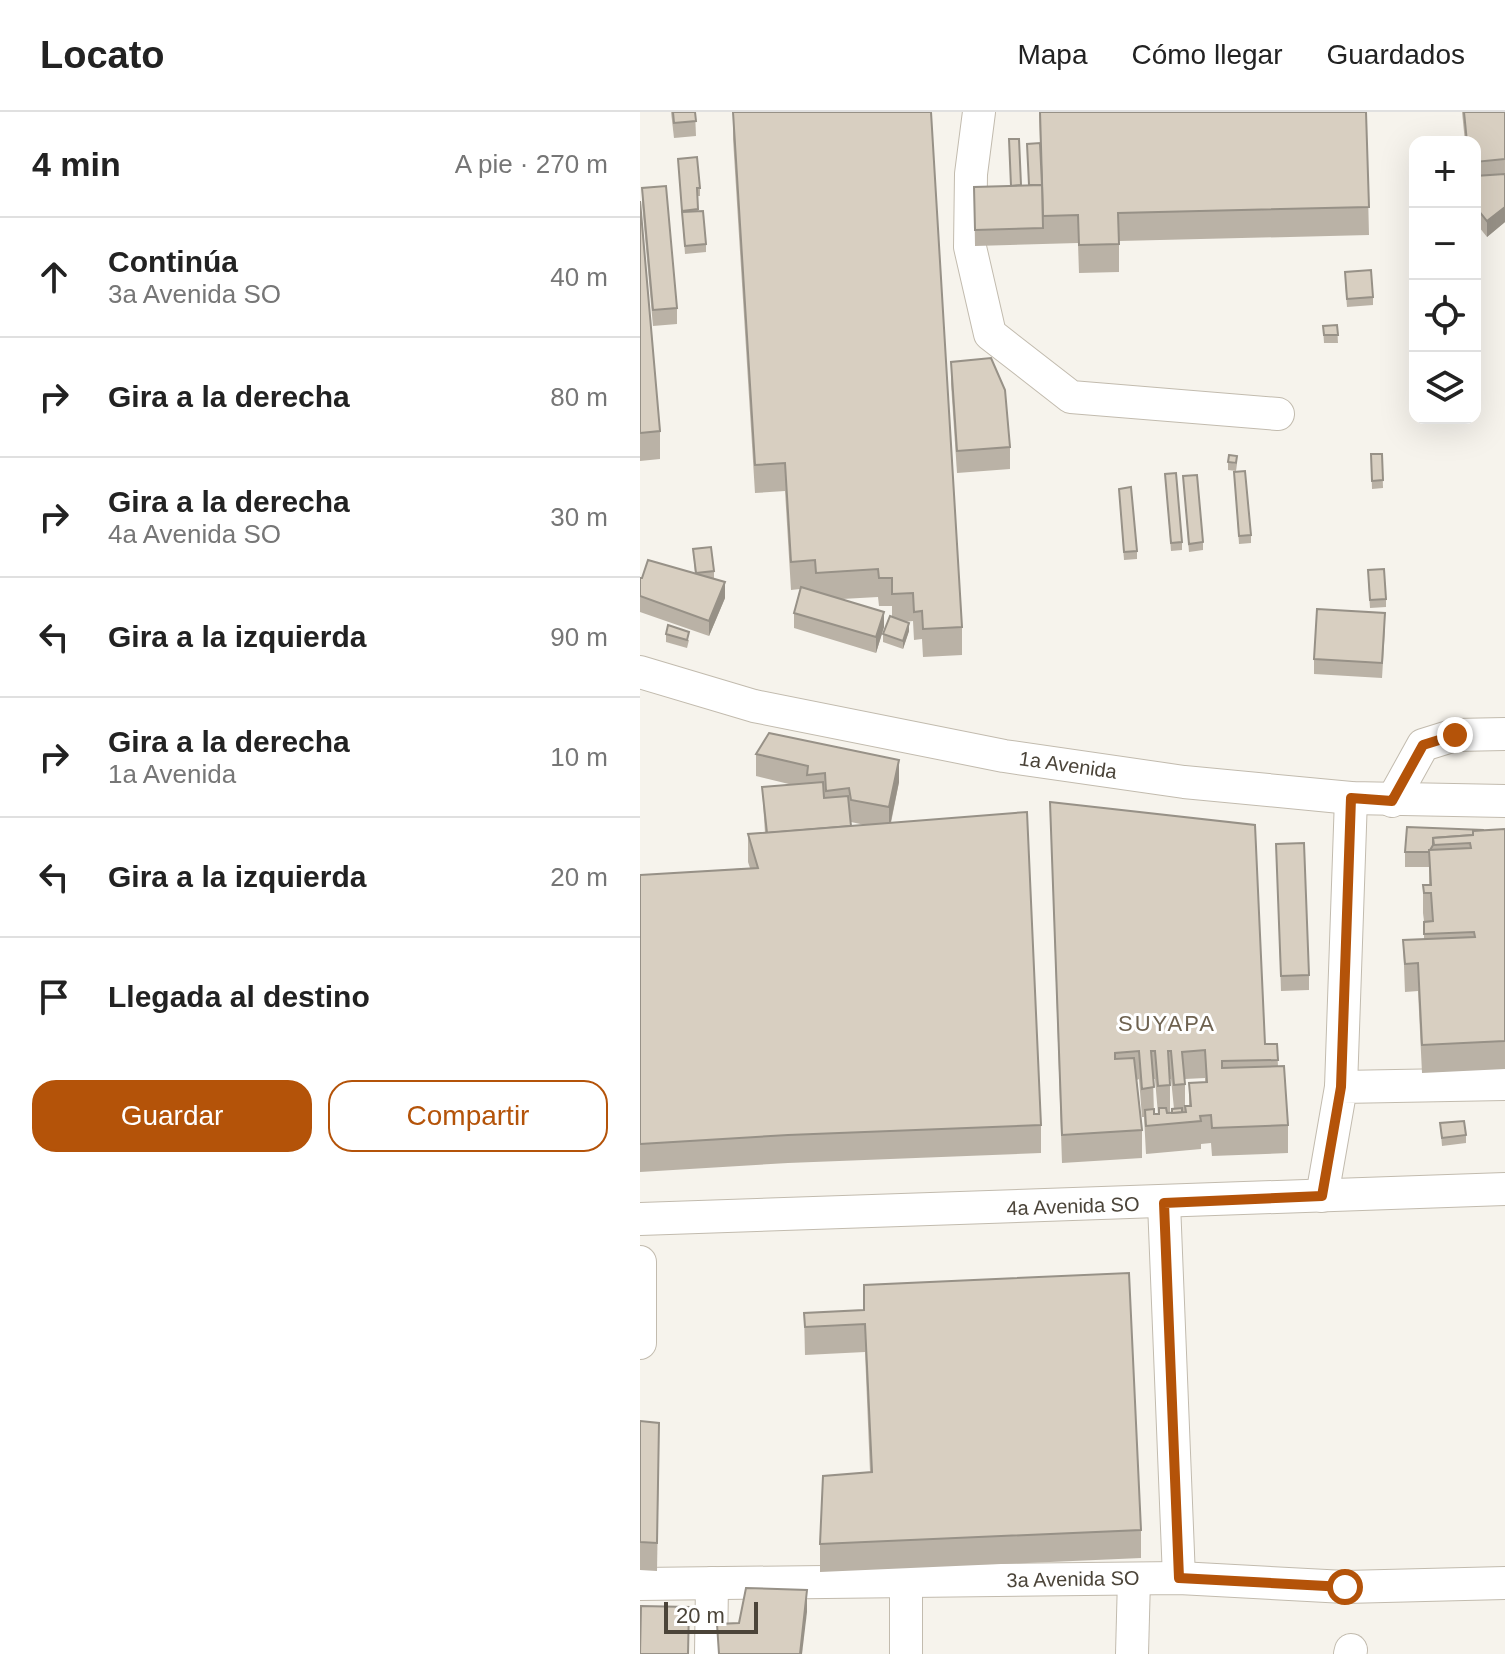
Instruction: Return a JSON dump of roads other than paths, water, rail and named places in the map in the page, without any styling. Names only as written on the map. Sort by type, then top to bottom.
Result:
[{"type":"street","points":[[979,112],[971,174],[970,247],[990,334],[1071,397],[1278,414]]},
{"type":"street","name":"1a Avenida","points":[[640,672],[754,706],[1004,756],[1184,782],[1351,798],[1505,801]]},
{"type":"street","points":[[1392,801],[1423,745],[1455,735],[1505,734]]},
{"type":"street","points":[[1322,1196],[1341,1087],[1351,798]]},
{"type":"street","points":[[1341,1087],[1505,1084]]},
{"type":"street","name":"4a Avenida SO","points":[[640,1219],[1505,1189]]},
{"type":"street","points":[[1164,1203],[1179,1578]]},
{"type":"street","points":[[640,1262],[640,1343]]},
{"type":"street","name":"3a Avenida SO","points":[[640,1584],[1179,1578],[1345,1587],[1505,1583]]},
{"type":"street","points":[[1132,1654],[1134,1579]]},
{"type":"street","points":[[906,1581],[906,1654]]},
{"type":"street","points":[[711,1654],[712,1583]]},
{"type":"district","name":"SUYAPA","points":[[1167,1023]]}]
